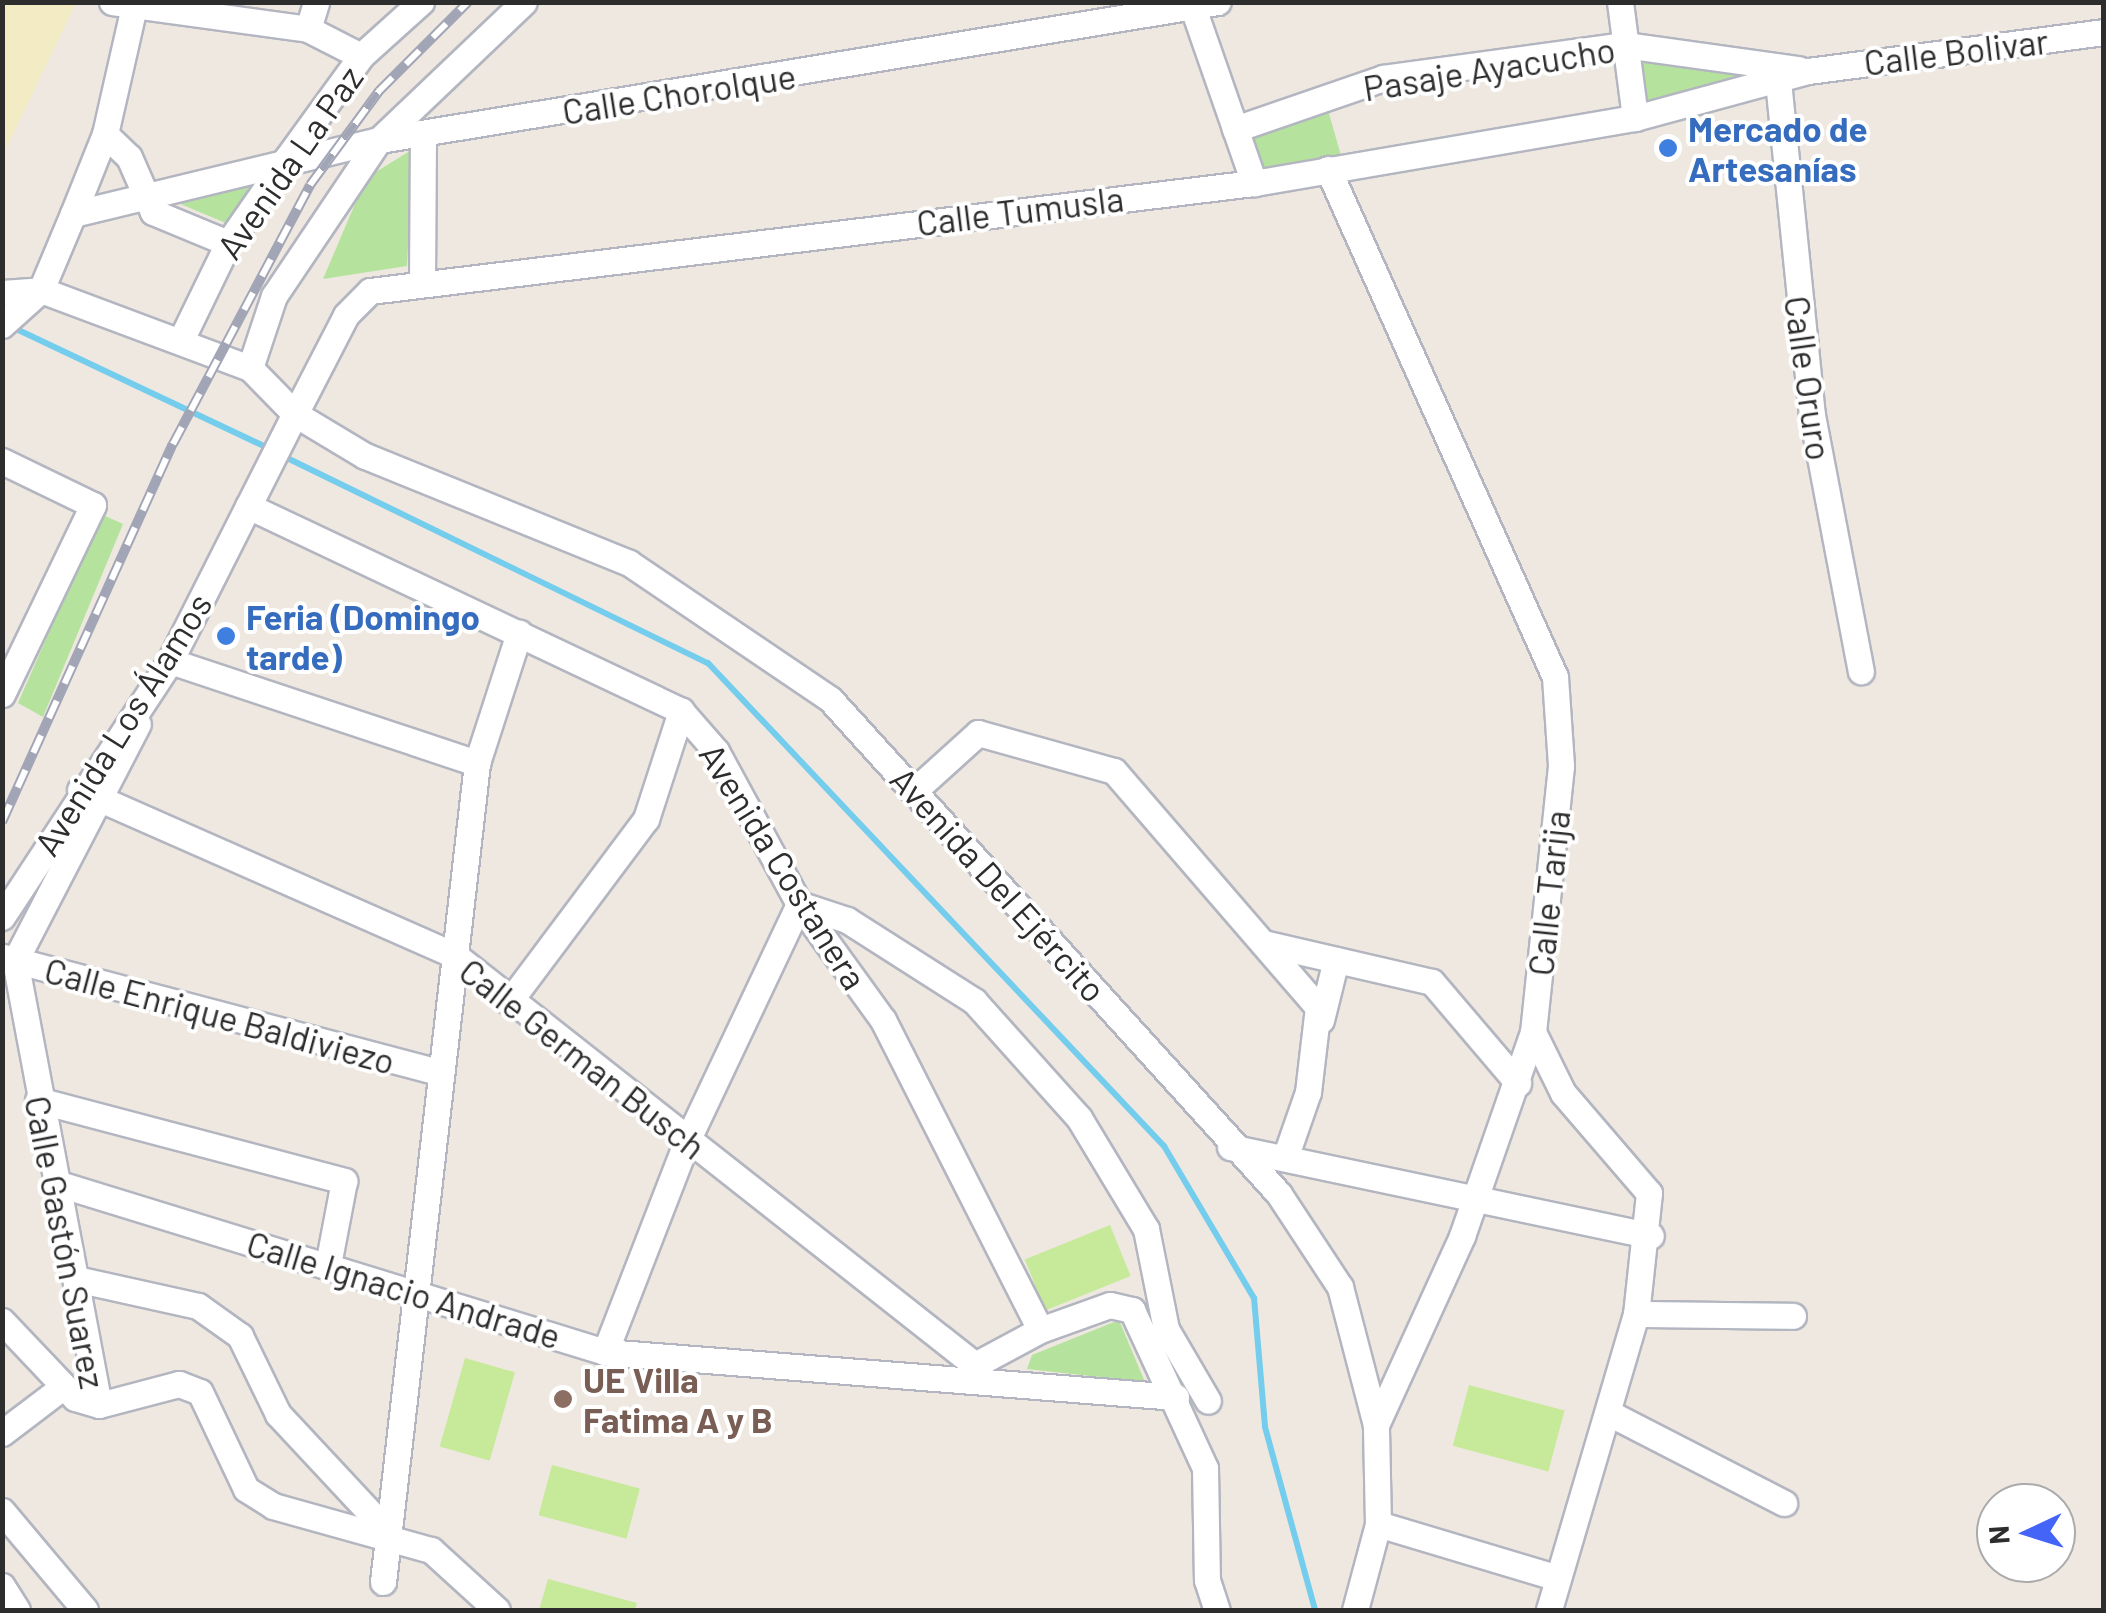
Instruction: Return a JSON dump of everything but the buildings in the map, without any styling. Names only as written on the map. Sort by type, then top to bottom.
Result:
[{"type":"street","points":[[295,19],[316,2]]},
{"type":"street","name":"Avenida La Paz","points":[[181,340],[228,243],[287,158],[361,56],[421,2]]},
{"type":"street","name":"Avenida La Paz","points":[[250,368],[274,296],[379,140],[524,2]]},
{"type":"street","name":"Calle Chorolque","points":[[73,214],[287,158],[379,140],[1218,2]]},
{"type":"street","points":[[1620,2],[1635,118]]},
{"type":"street","points":[[2,325],[42,290],[106,134],[126,5],[295,19],[361,56]]},
{"type":"street","points":[[1192,5],[1254,183]]},
{"type":"street","name":"Calle Bolivar","points":[[1808,70],[2104,32]]},
{"type":"street","name":"Pasaje Ayacucho","points":[[1235,129],[1383,78],[1624,45],[1808,70]]},
{"type":"street","name":"Calle Tumusla","points":[[264,474],[346,315],[370,290],[422,280],[1254,183],[1635,118],[1778,82],[1808,70]]},
{"type":"street","name":"Calle Oruro","points":[[1778,82],[1812,416],[1861,671]]},
{"type":"street","points":[[422,280],[423,133]]},
{"type":"street","points":[[106,134],[130,157],[142,196],[153,212],[228,243]]},
{"type":"street","name":"Calle Tarija","points":[[1328,170],[1555,677],[1561,766],[1534,1032],[1406,1375],[1376,1425]]},
{"type":"street","points":[[2,293],[42,290],[250,368],[289,424]]},
{"type":"street","name":"Avenida Del Ejército","points":[[289,424],[629,563],[830,699],[1230,1148],[1279,1194],[1340,1287],[1376,1425],[1378,1524],[1355,1610]]},
{"type":"street","points":[[2,461],[94,505],[2,694]]},
{"type":"street","name":"Avenida Los Álamos","points":[[2,917],[90,795],[170,661],[264,474]]},
{"type":"street","name":"Avenida Costanera","points":[[248,506],[681,711],[772,841],[799,904],[883,1020],[1040,1330]]},
{"type":"street","points":[[382,1582],[438,1072],[456,956],[477,763],[518,633]]},
{"type":"street","points":[[170,661],[477,763]]},
{"type":"street","points":[[510,1002],[646,818],[681,711]]},
{"type":"street","points":[[914,790],[978,733],[1094,760],[1114,771],[1263,943],[1321,1020]]},
{"type":"street","points":[[9,959],[90,795]]},
{"type":"street","name":"Calle German Busch","points":[[90,795],[456,956],[974,1373]]},
{"type":"street","points":[[606,1352],[687,1141],[799,904],[847,920],[974,1002],[1079,1118],[1146,1229],[1166,1329],[1208,1401]]},
{"type":"street","points":[[1263,943],[1432,982],[1518,1083]]},
{"type":"street","name":"Calle Enrique Baldiviezo","points":[[9,959],[438,1072]]},
{"type":"street","name":"Calle Gastón Suarez","points":[[9,959],[99,1405]]},
{"type":"street","points":[[1285,1158],[1336,960]]},
{"type":"street","points":[[1534,1032],[1563,1094],[1649,1192],[1651,1236],[1636,1314],[1609,1413],[1548,1610]]},
{"type":"street","points":[[38,1100],[344,1181],[328,1265]]},
{"type":"street","points":[[1230,1148],[1475,1195],[1651,1236]]},
{"type":"street","name":"Calle Ignacio Andrade","points":[[56,1183],[606,1352],[974,1373],[1176,1397]]},
{"type":"street","points":[[76,1279],[198,1306],[240,1336],[278,1414],[389,1534]]},
{"type":"street","points":[[974,1373],[1040,1330],[1110,1305],[1132,1310],[1206,1468],[1207,1580],[1217,1610]]},
{"type":"street","points":[[1636,1314],[1793,1316]]},
{"type":"street","points":[[2,1320],[60,1389],[99,1405],[178,1384],[200,1392],[246,1488],[272,1506],[389,1534],[431,1550],[497,1610]]},
{"type":"street","points":[[2,1432],[60,1389]]},
{"type":"street","points":[[1609,1413],[1784,1503]]},
{"type":"street","points":[[2,1511],[84,1610]]},
{"type":"street","points":[[1378,1524],[1558,1578]]},
{"type":"street","points":[[2,1586],[18,1610]]},
{"type":"green space","points":[[1632,52],[1789,73],[1641,111]]},
{"type":"green space","points":[[1326,103],[1342,159],[1259,176],[1241,133]]},
{"type":"green space","points":[[413,149],[407,266],[323,279],[366,178]]},
{"type":"green space","points":[[255,176],[228,224],[171,200]]},
{"type":"green space","points":[[101,514],[123,524],[43,717],[18,703]]},
{"type":"green space","points":[[1110,1225],[1131,1276],[1045,1310],[1025,1259]]},
{"type":"green space","points":[[1119,1320],[1145,1382],[1027,1369],[1032,1355]]},
{"type":"green space","points":[[465,1358],[515,1372],[490,1461],[440,1446]]},
{"type":"green space","points":[[1469,1385],[1565,1411],[1548,1471],[1453,1446]]},
{"type":"green space","points":[[552,1465],[640,1489],[626,1539],[539,1515]]},
{"type":"green space","points":[[548,1579],[637,1603],[635,1610],[539,1610]]},
{"type":"sand","points":[[2,3],[76,3],[3,155]]},
{"type":"waterway","points":[[12,327],[272,450]]},
{"type":"waterway","points":[[283,456],[708,663],[1164,1146],[1254,1298],[1265,1427],[1315,1610]]},
{"type":"railway","points":[[2,822],[173,444],[310,185],[379,91],[468,2]]},
{"type":"place","name":"Mercado de Artesanías","points":[[1668,148]]},
{"type":"place","name":"Feria (Domingo tarde)","points":[[226,636]]},
{"type":"place","name":"UE Villa Fatima A y B","points":[[563,1399]]}]
